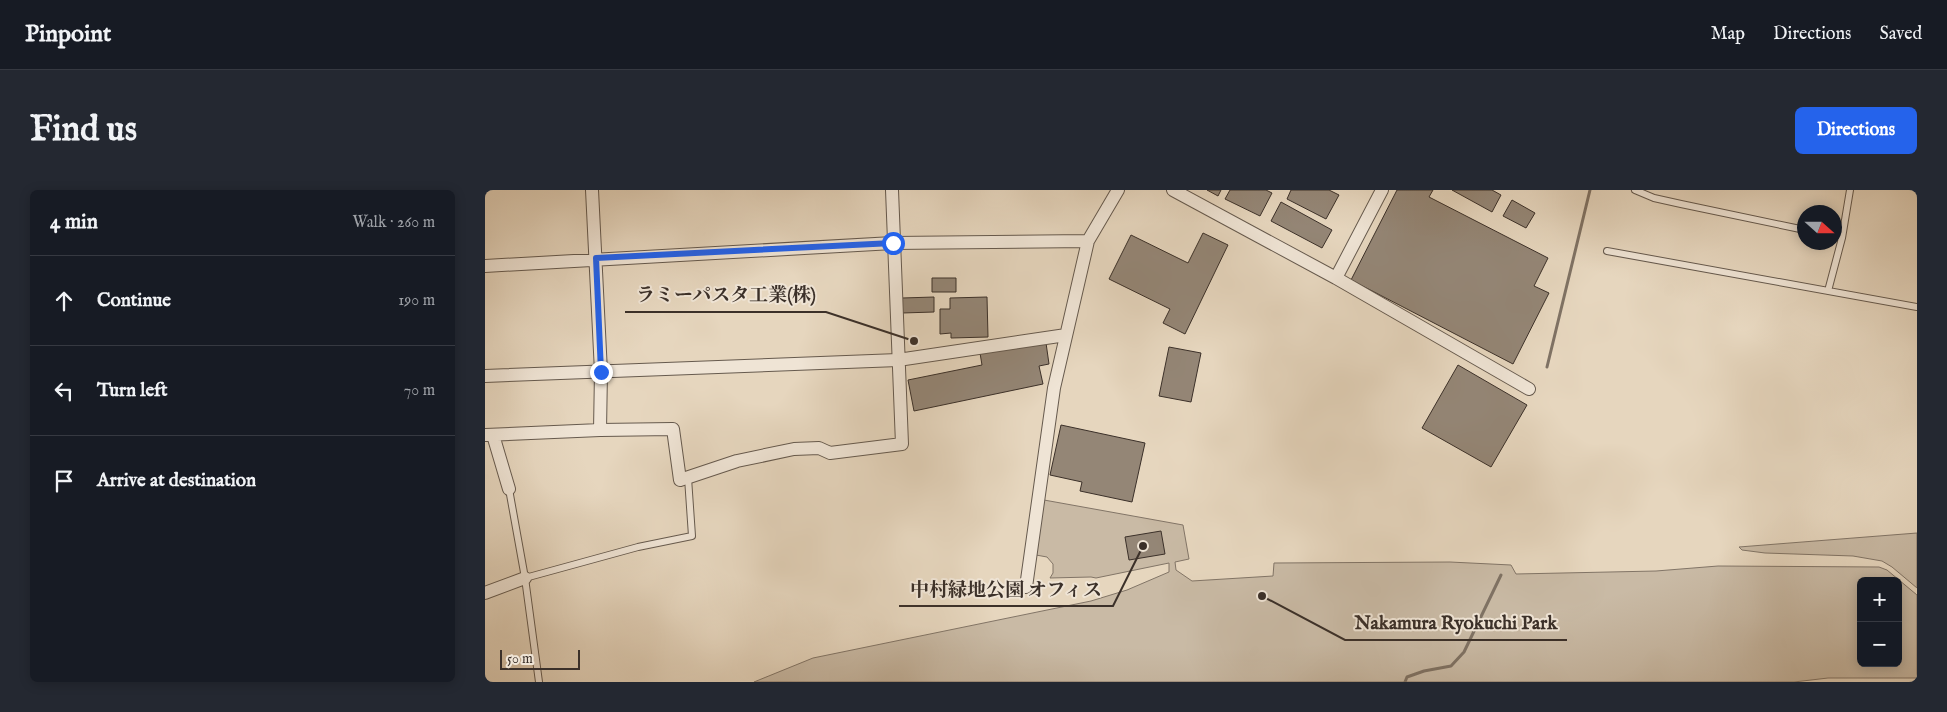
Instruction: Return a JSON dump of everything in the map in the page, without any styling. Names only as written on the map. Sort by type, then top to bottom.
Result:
[{"type":"street","points":[[592,190],[601,372],[600,430]]},
{"type":"street","points":[[509,488],[489,435],[673,429],[680,480],[737,461],[794,449],[819,448],[830,453],[903,444],[891,190]]},
{"type":"street","points":[[1026,587],[1046,450],[1049,413],[1066,335],[1088,241],[1117,190]]},
{"type":"street","points":[[1173,190],[1336,278],[1529,390]]},
{"type":"street","points":[[1336,278],[1382,190]]},
{"type":"street","points":[[485,266],[596,258],[893,243],[1088,241]]},
{"type":"street","points":[[485,376],[898,360],[1066,335]]},
{"type":"street","points":[[485,593],[525,578]]},
{"type":"lane","points":[[1635,190],[1654,198],[1797,228]]},
{"type":"lane","points":[[1842,238],[1850,190]]},
{"type":"lane","points":[[1828,291],[1839,250]]},
{"type":"lane","points":[[1607,251],[1917,307]]},
{"type":"lane","points":[[525,578],[637,547],[693,536],[688,478]]},
{"type":"lane","points":[[509,488],[525,578],[539,682]]},
{"type":"shaded area","points":[[1044,500],[1183,525],[1189,559],[1175,562],[1176,570],[1192,581],[1273,576],[1274,563],[1450,562],[1511,565],[1516,574],[1656,571],[1718,566],[1879,567],[1887,570],[1895,577],[1857,577],[1857,667],[1902,667],[1902,582],[1917,595],[1917,678],[1828,678],[1794,682],[754,682],[813,658],[1091,601],[1127,590],[1169,572],[1169,563],[1096,578],[1050,578],[1053,573],[1053,564],[1047,557],[1036,555]]},
{"type":"shaded area","points":[[1917,533],[1917,588],[1882,561],[1853,556],[1765,553],[1742,550],[1739,547]]},
{"type":"building","points":[[1207,190],[1221,190],[1218,196]]},
{"type":"building","points":[[1230,190],[1266,190],[1272,193],[1260,216],[1225,199]]},
{"type":"building","points":[[1291,190],[1329,190],[1339,195],[1326,219],[1287,199]]},
{"type":"building","points":[[1397,190],[1433,190],[1429,197],[1548,258],[1534,286],[1549,293],[1513,364],[1351,280]]},
{"type":"building","points":[[1452,190],[1492,190],[1501,195],[1492,212]]},
{"type":"building","points":[[1512,200],[1535,213],[1526,228],[1503,216]]},
{"type":"building","points":[[1281,202],[1332,230],[1322,248],[1271,221]]},
{"type":"building","points":[[1203,233],[1228,245],[1185,334],[1163,323],[1170,309],[1109,279],[1131,235],[1188,263]]},
{"type":"building","points":[[932,278],[956,278],[956,292],[932,292]]},
{"type":"building","points":[[934,297],[934,312],[902,313],[902,298]]},
{"type":"building","points":[[987,297],[988,337],[951,338],[951,333],[940,334],[940,309],[950,309],[950,298]]},
{"type":"building","points":[[1046,343],[1049,364],[1039,366],[1043,384],[914,411],[908,380],[982,365],[980,353]]},
{"type":"building","points":[[1169,347],[1201,353],[1191,402],[1159,396]]},
{"type":"building","points":[[1458,365],[1527,405],[1491,467],[1422,428]]},
{"type":"building","points":[[1061,425],[1145,443],[1132,502],[1080,491],[1082,482],[1050,475]]},
{"type":"building","points":[[1161,531],[1165,554],[1129,560],[1125,537]]},
{"type":"waterway","points":[[1547,367],[1590,190]]},
{"type":"waterway","points":[[1405,682],[1407,677],[1424,671],[1451,666],[1464,652],[1501,575]]},
{"type":"place","name":"ラミーパスタ工業(株)","points":[[914,341]]},
{"type":"place","name":"中村緑地公園 オフィス","points":[[1143,546]]},
{"type":"place","name":"Nakamura Ryokuchi Park","points":[[1262,596]]},
{"type":"route","points":[[601,372],[596,258],[893,243]]}]
